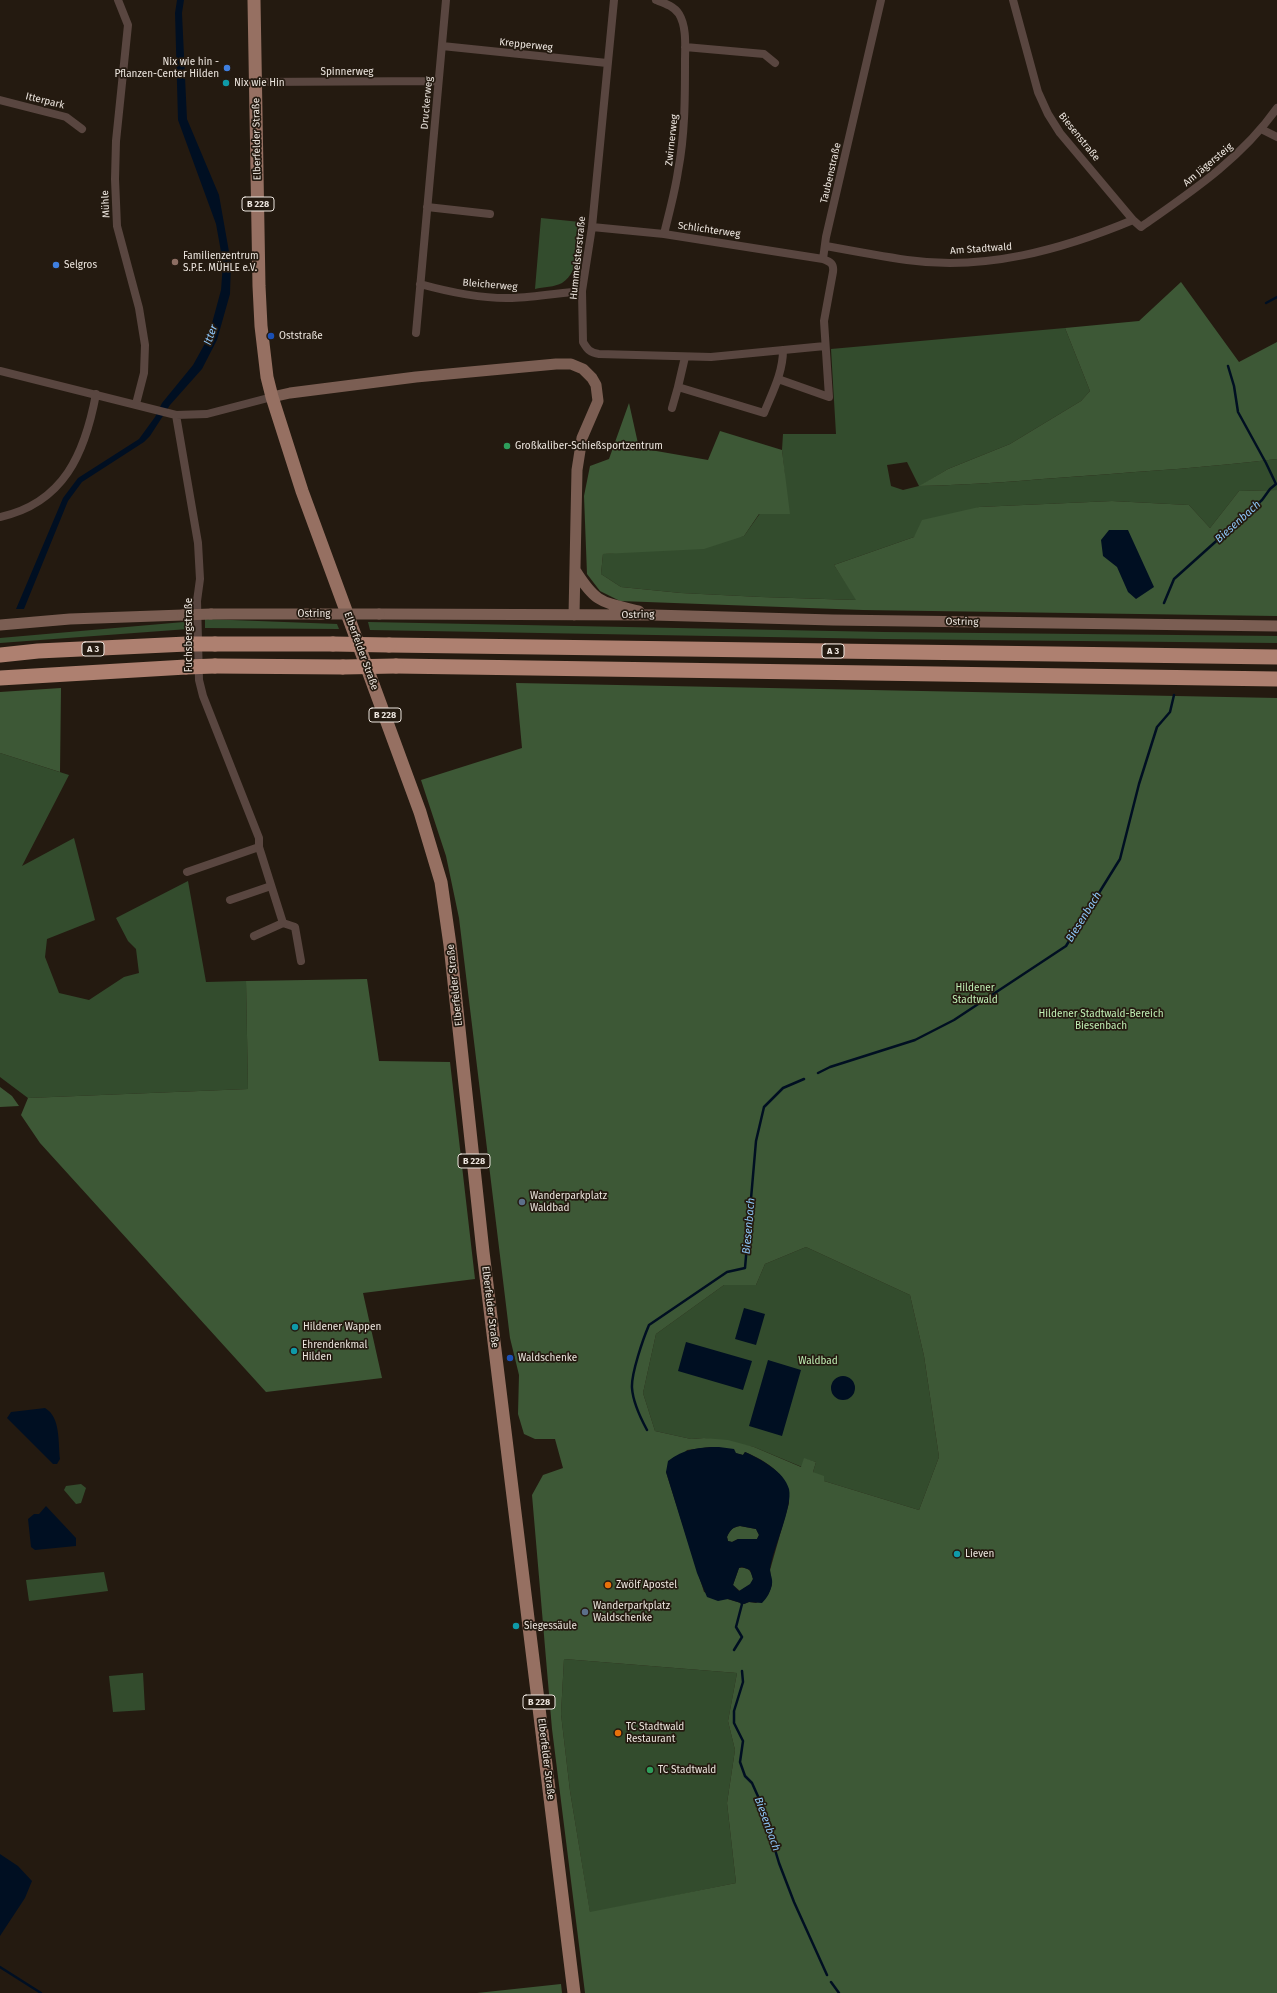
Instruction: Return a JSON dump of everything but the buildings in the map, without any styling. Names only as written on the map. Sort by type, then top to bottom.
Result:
[{"type":"highway","name":"A 3","points":[[0,655],[38,651],[187,644],[389,644],[1277,657]]},
{"type":"highway","name":"A 3","points":[[0,678],[215,666],[396,666],[1277,679]]},
{"type":"main road","name":"Elberfelder Straße","points":[[254,0],[260,313],[267,377],[272,397],[305,498],[420,812],[441,882],[452,960],[483,1252],[574,1993]]},
{"type":"main road","points":[[272,397],[297,392],[484,370],[556,364],[571,364],[583,369],[592,378],[596,385],[598,401],[582,438],[577,470],[574,615]]},
{"type":"main road","points":[[575,570],[588,591],[600,600],[611,605],[653,615]]},
{"type":"main road","name":"Ostring","points":[[0,625],[70,619],[210,614],[379,614],[653,615],[833,620],[1277,626]]},
{"type":"street","name":"Mühle","points":[[118,0],[128,25],[116,141],[115,179],[117,226],[139,308],[145,344],[144,373],[136,404]]},
{"type":"street","name":"Druckerweg","points":[[416,333],[446,0]]},
{"type":"street","name":"Hummelsterstraße","points":[[614,0],[592,227],[582,291],[583,342],[592,353],[685,357],[711,357],[825,346]]},
{"type":"street","name":"Zwirnerweg","points":[[656,0],[670,5],[679,14],[684,28],[685,46],[685,114],[682,143],[678,171],[664,234]]},
{"type":"street","name":"Taubenstraße","points":[[823,259],[826,246],[826,237],[881,0]]},
{"type":"street","name":"Biesenstraße","points":[[1013,0],[1038,92],[1048,114],[1060,133],[1133,220],[1141,227]]},
{"type":"street","name":"Krepperweg","points":[[442,46],[608,63]]},
{"type":"street","points":[[685,46],[764,54],[775,63]]},
{"type":"street","name":"Spinnerweg","points":[[256,82],[438,81]]},
{"type":"street","name":"Itterpark","points":[[0,100],[66,116],[82,129]]},
{"type":"street","name":"Am Jägersteig","points":[[1141,227],[1178,202],[1247,145],[1277,108]]},
{"type":"street","points":[[1260,129],[1277,137]]},
{"type":"street","points":[[427,207],[490,214]]},
{"type":"street","name":"Am Stadtwald","points":[[826,246],[908,260],[952,262],[985,261],[1018,257],[1060,247],[1133,220]]},
{"type":"street","name":"Schlichterweg","points":[[592,227],[664,234],[823,259]]},
{"type":"street","points":[[778,379],[829,397],[825,346],[826,305],[833,266],[831,261],[823,259]]},
{"type":"street","name":"Bleicherweg","points":[[420,284],[471,294],[510,298],[582,291]]},
{"type":"street","points":[[678,387],[764,414],[778,379],[783,361],[783,350]]},
{"type":"street","points":[[672,408],[685,357]]},
{"type":"street","points":[[0,371],[176,414],[207,414],[272,397]]},
{"type":"street","points":[[0,517],[13,514],[32,506],[51,492],[66,476],[81,450],[96,394]]},
{"type":"street","name":"Fuchsbergstraße","points":[[176,414],[198,543],[200,579],[197,600],[199,680],[202,696],[260,838],[259,847],[283,923]]},
{"type":"street","points":[[187,872],[259,847]]},
{"type":"street","points":[[230,900],[271,886]]},
{"type":"street","points":[[254,936],[283,923],[295,927],[301,961]]},
{"type":"green space","points":[[541,218],[580,222],[578,246],[576,263],[568,278],[559,284],[535,289]]},
{"type":"green space","points":[[1181,282],[1239,362],[1277,342],[1277,459],[1205,467],[1022,481],[919,486],[948,469],[1010,444],[1081,401],[1090,391],[1065,328],[1139,321]]},
{"type":"green space","points":[[1065,328],[1090,391],[1081,401],[1010,444],[948,469],[920,486],[961,485],[1156,471],[1277,459],[1277,490],[1239,491],[1210,528],[1189,505],[1112,501],[979,507],[914,537],[834,565],[857,600],[681,593],[621,587],[601,574],[603,554],[650,550],[744,536],[785,478],[782,450],[783,434],[836,434],[831,349]],"holes":[[[907,462],[919,486],[903,490],[891,486],[887,465]]]},
{"type":"green space","points":[[629,403],[639,448],[708,460],[720,431],[782,450],[790,514],[759,514],[744,536],[704,549],[603,554],[601,574],[621,587],[681,593],[856,600],[834,565],[914,537],[922,520],[979,507],[1112,501],[1189,505],[1210,528],[1239,491],[1277,490],[1277,616],[863,610],[620,601],[600,591],[587,574],[584,496],[590,466],[609,459]]},
{"type":"green space","points":[[205,619],[337,624],[339,629],[205,628]]},
{"type":"green space","points":[[184,622],[188,629],[0,643],[0,638]]},
{"type":"green space","points":[[368,622],[884,632],[1277,636],[1277,643],[883,639],[370,630]]},
{"type":"green space","name":"Hildener Stadtwald","points":[[516,683],[1277,698],[1277,1993],[585,1993],[552,1729],[532,1495],[543,1475],[563,1468],[555,1439],[535,1439],[524,1434],[518,1414],[519,1375],[510,1338],[459,918],[446,856],[421,780],[522,748]],"holes":[[[806,1247],[910,1295],[924,1356],[939,1457],[919,1510],[824,1481],[824,1476],[813,1472],[816,1462],[804,1458],[801,1467],[754,1447],[728,1440],[704,1438],[691,1439],[655,1431],[643,1393],[656,1334],[724,1285],[756,1285],[765,1264]],[[710,1447],[743,1455],[745,1452],[769,1465],[782,1477],[786,1485],[789,1493],[789,1503],[770,1570],[772,1585],[768,1595],[756,1603],[749,1602],[744,1604],[704,1592],[666,1472],[687,1450]],[[564,1659],[737,1673],[728,1721],[735,1750],[727,1803],[736,1883],[590,1912],[570,1791],[561,1714]]]},
{"type":"green space","points":[[61,688],[60,772],[0,753],[0,692]]},
{"type":"green space","points":[[0,753],[69,775],[22,866],[74,838],[95,920],[47,939],[45,957],[59,993],[89,1000],[124,977],[139,973],[136,949],[128,941],[116,918],[188,881],[206,982],[246,981],[248,1089],[28,1098],[0,1077]]},
{"type":"green space","points":[[367,979],[379,1061],[450,1062],[475,1279],[363,1293],[382,1378],[266,1392],[40,1143],[21,1115],[28,1098],[248,1089],[246,981]]},
{"type":"green space","points":[[0,1087],[12,1096],[19,1106],[0,1107]]},
{"type":"green space","name":"Waldbad","points":[[806,1247],[910,1295],[924,1356],[939,1457],[919,1510],[824,1481],[813,1472],[816,1462],[805,1459],[802,1467],[754,1447],[704,1438],[691,1439],[655,1431],[643,1393],[656,1334],[724,1285],[756,1285],[765,1264]]},
{"type":"green space","points":[[81,1484],[86,1488],[81,1503],[76,1504],[64,1490],[66,1486]]},
{"type":"green space","points":[[740,1526],[756,1529],[759,1535],[757,1539],[738,1539],[732,1542],[728,1541],[727,1537],[731,1531],[735,1527]]},
{"type":"green space","points":[[739,1568],[749,1570],[753,1579],[751,1584],[740,1591],[733,1585]]},
{"type":"green space","points":[[104,1572],[108,1591],[29,1601],[26,1580]]},
{"type":"green space","name":"TC Stadtwald","points":[[564,1659],[737,1673],[728,1721],[735,1750],[727,1803],[736,1883],[590,1913],[570,1791],[561,1714]]},
{"type":"green space","points":[[143,1673],[145,1710],[113,1712],[109,1676]]},
{"type":"green space","points":[[561,1984],[562,1993],[477,1993]]},
{"type":"water","name":"Itter","points":[[177,0],[184,0],[182,13],[187,119],[219,195],[231,263],[230,294],[217,340],[202,369],[170,405],[150,436],[144,442],[82,482],[68,501],[24,609],[16,609],[63,498],[78,478],[139,439],[155,417],[162,403],[193,365],[208,338],[221,290],[223,263],[216,224],[178,120],[175,13]]},
{"type":"water","points":[[1109,530],[1128,530],[1154,587],[1136,599],[1128,592],[1117,567],[1103,556],[1101,540]]},
{"type":"water","points":[[744,1308],[765,1314],[756,1345],[735,1339]]},
{"type":"water","points":[[686,1342],[752,1361],[743,1390],[678,1371]]},
{"type":"water","points":[[768,1360],[801,1370],[782,1436],[749,1426]]},
{"type":"water","points":[[843,1376],[848,1377],[854,1383],[854,1393],[848,1399],[843,1400],[838,1399],[832,1393],[831,1388],[832,1383],[838,1377]]},
{"type":"water","points":[[45,1408],[54,1418],[58,1431],[60,1459],[57,1464],[53,1464],[7,1418],[11,1412]]},
{"type":"water","points":[[712,1447],[734,1449],[736,1453],[743,1455],[745,1452],[758,1458],[777,1471],[789,1489],[786,1517],[770,1569],[772,1580],[771,1587],[766,1599],[762,1603],[749,1602],[744,1604],[728,1599],[718,1601],[707,1597],[697,1573],[666,1472],[668,1461],[674,1457],[686,1451]],"holes":[[[740,1526],[756,1529],[759,1535],[757,1539],[738,1539],[732,1542],[728,1541],[727,1537],[731,1531],[735,1527]],[[742,1567],[750,1570],[753,1579],[750,1584],[739,1591],[733,1585],[739,1568]]]},
{"type":"water","points":[[46,1506],[76,1538],[76,1546],[35,1550],[31,1547],[28,1519],[34,1514],[39,1514]]},
{"type":"water","points":[[0,1854],[18,1866],[32,1881],[25,1898],[0,1936]]},
{"type":"waterway","name":"Biesenbach","points":[[1266,303],[1277,297]]},
{"type":"waterway","name":"Biesenbach","points":[[1164,603],[1174,579],[1262,500],[1270,489],[1276,484],[1238,412],[1234,386],[1228,366]]},
{"type":"waterway","name":"Biesenbach","points":[[818,1073],[830,1067],[915,1040],[954,1020],[1066,946],[1120,859],[1139,784],[1157,727],[1170,712],[1174,695]]},
{"type":"waterway","name":"Biesenbach","points":[[647,1430],[635,1404],[632,1382],[635,1366],[649,1325],[727,1272],[745,1268],[756,1141],[764,1107],[783,1088],[804,1079]]},
{"type":"waterway","name":"Biesenbach","points":[[734,1650],[742,1637],[736,1627],[742,1604],[741,1602]]},
{"type":"waterway","name":"Biesenbach","points":[[742,1671],[743,1682],[734,1711],[734,1723],[743,1741],[740,1762],[745,1776],[752,1783],[761,1803],[779,1863],[794,1902],[827,1975]]},
{"type":"waterway","points":[[0,1967],[41,1993]]},
{"type":"waterway","name":"Biesenbach","points":[[831,1982],[839,1993]]},
{"type":"place","name":"Nix wie hin - Pflanzen-Center Hilden","points":[[227,68]]},
{"type":"place","name":"Nix wie Hin","points":[[226,83]]},
{"type":"place","name":"Familienzentrum S.P.E. MÜHLE e.V.","points":[[175,262]]},
{"type":"place","name":"Selgros","points":[[56,265]]},
{"type":"place","name":"Oststraße","points":[[271,336]]},
{"type":"place","name":"Großkaliber-Schießsportzentrum","points":[[507,446]]},
{"type":"place","name":"Wanderparkplatz Waldbad","points":[[522,1202]]},
{"type":"place","name":"Hildener Wappen","points":[[295,1327]]},
{"type":"place","name":"Ehrendenkmal Hilden","points":[[294,1351]]},
{"type":"place","name":"Waldschenke","points":[[510,1358]]},
{"type":"place","name":"Lieven","points":[[957,1554]]},
{"type":"place","name":"Zwölf Apostel","points":[[608,1585]]},
{"type":"place","name":"Wanderparkplatz Waldschenke","points":[[585,1612]]},
{"type":"place","name":"Siegessäule","points":[[516,1626]]},
{"type":"place","name":"TC Stadtwald Restaurant","points":[[618,1733]]},
{"type":"place","name":"TC Stadtwald","points":[[650,1770]]},
{"type":"park label","name":"Hildener Stadtwald-Bereich Biesenbach","points":[[1101,1020]]}]
